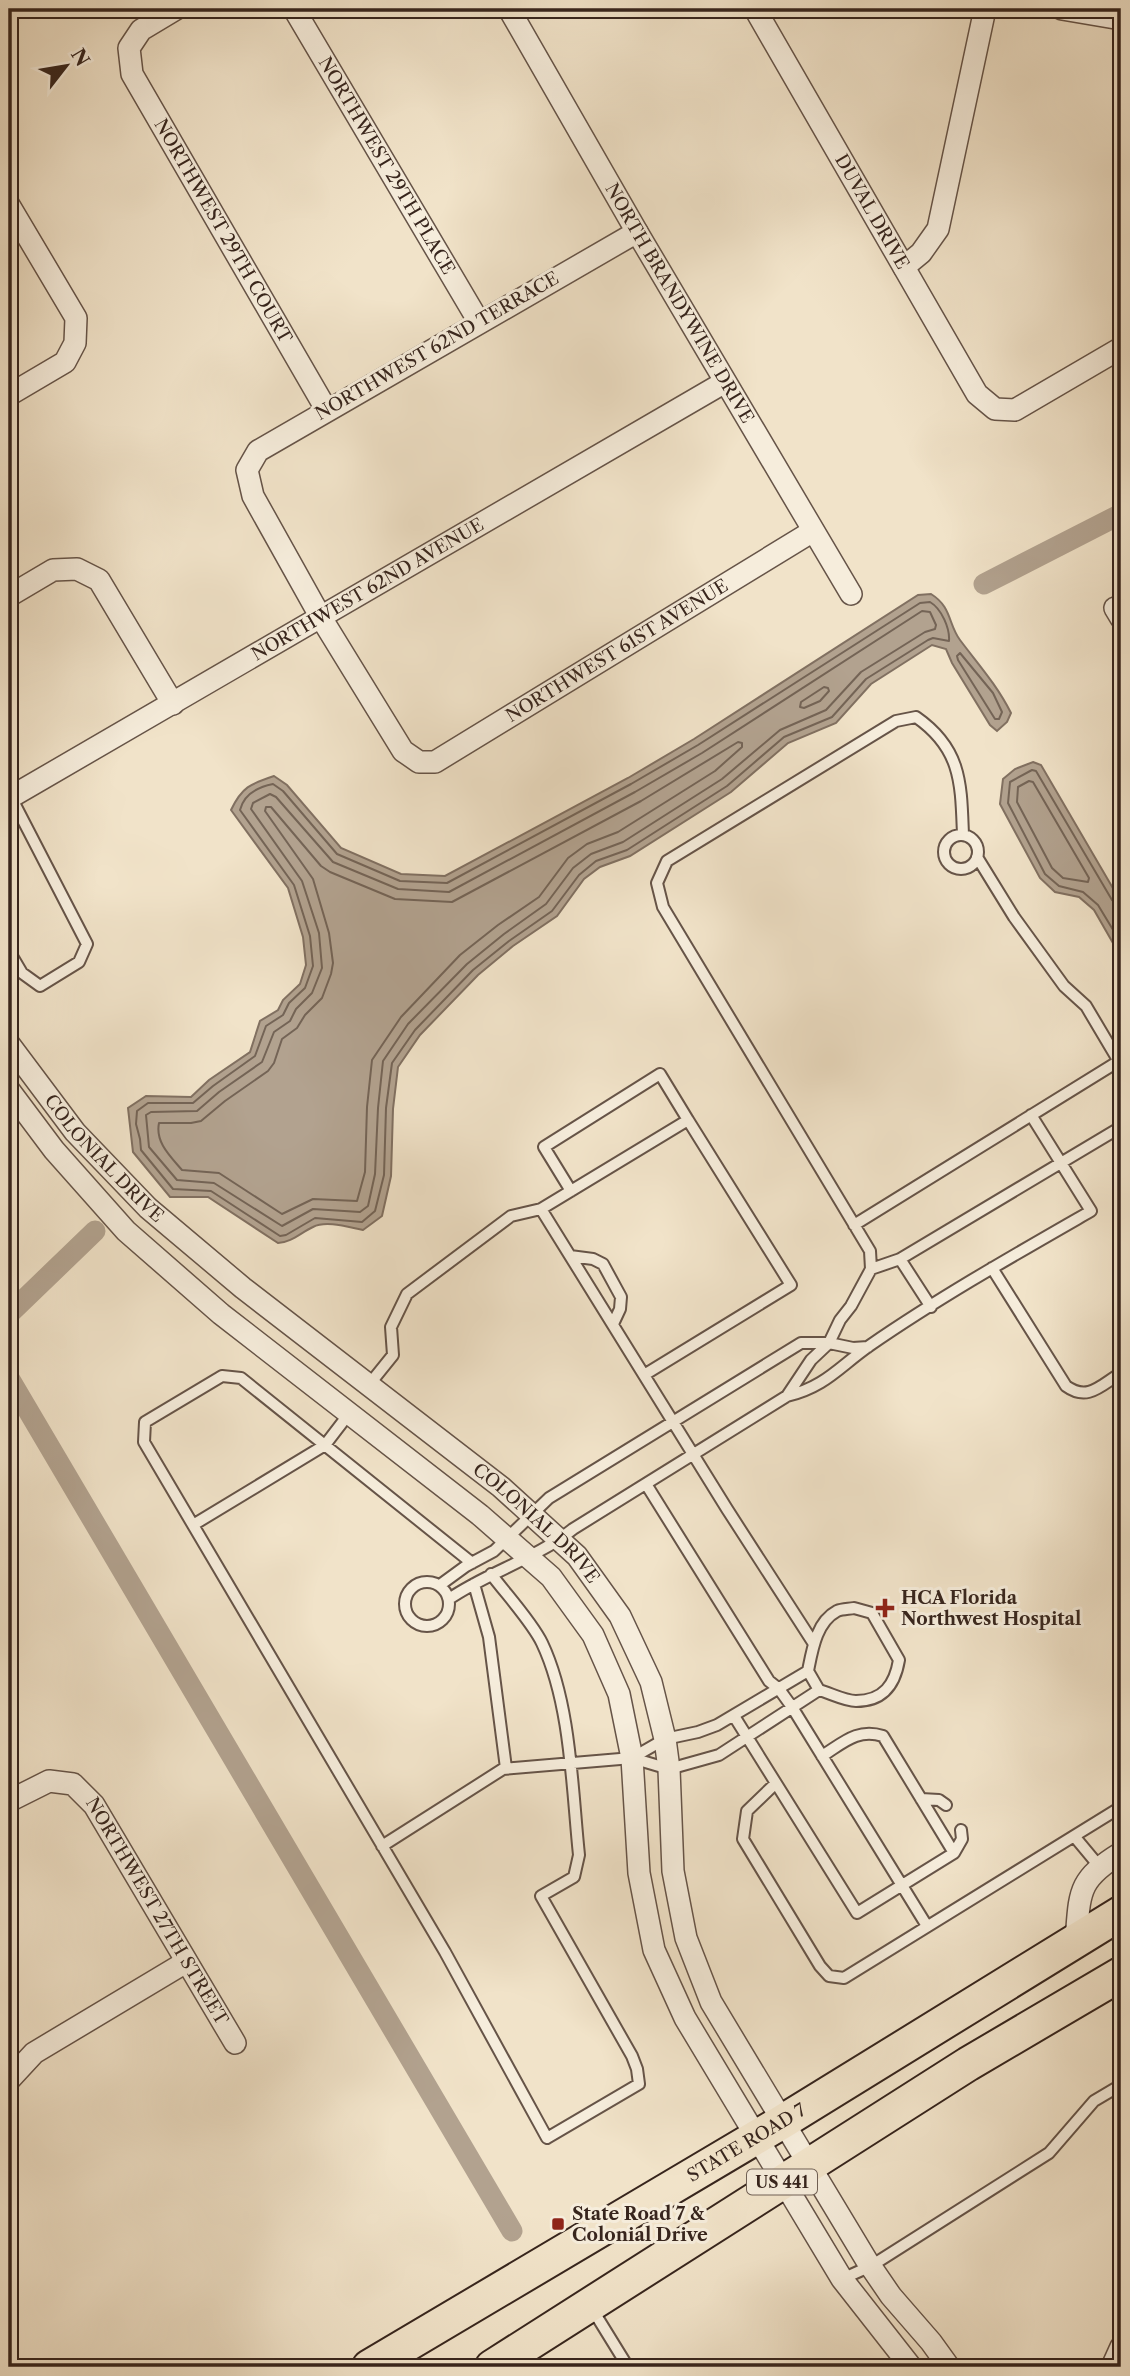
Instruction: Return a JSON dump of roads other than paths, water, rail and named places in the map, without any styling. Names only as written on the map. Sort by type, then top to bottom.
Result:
[{"type":"main road","name":"STATE ROAD 7","points":[[369,2367],[769,2130],[1121,1913]]},
{"type":"main road","name":"US 441","points":[[492,2367],[968,2064],[1121,1974]]},
{"type":"street","name":"NORTHWEST 29TH COURT","points":[[176,9],[141,30],[130,48],[132,74],[326,409]]},
{"type":"street","name":"NORTHWEST 29TH PLACE","points":[[294,9],[479,322]]},
{"type":"street","name":"NORTH BRANDYWINE DRIVE","points":[[509,9],[851,594]]},
{"type":"street","name":"DUVAL DRIVE","points":[[755,9],[976,394],[995,409],[1015,410],[1121,348]]},
{"type":"street","points":[[904,267],[921,253],[937,229],[985,9]]},
{"type":"street","points":[[1062,9],[1121,19]]},
{"type":"street","points":[[9,205],[76,318],[75,342],[65,362],[9,395]]},
{"type":"street","name":"NORTHWEST 62ND TERRACE","points":[[320,616],[253,496],[247,470],[258,451],[326,409],[637,232]]},
{"type":"street","name":"NORTHWEST 62ND AVENUE","points":[[10,797],[725,382]]},
{"type":"street","name":"NORTHWEST 61ST AVENUE","points":[[320,616],[403,751],[419,762],[435,762],[813,531]]},
{"type":"street","points":[[9,596],[53,570],[77,569],[99,580],[173,704]]},
{"type":"street","name":"COLONIAL DRIVE","points":[[9,1044],[75,1132],[148,1208],[243,1288],[501,1488],[577,1556],[621,1616],[651,1682],[665,1739],[669,1769],[673,1871],[686,1938],[711,2002],[769,2130],[797,2172]]},
{"type":"street","name":"COLONIAL DRIVE","points":[[9,1090],[54,1150],[126,1231],[221,1314],[528,1556],[551,1577],[593,1634],[619,1694],[632,1758],[639,1873],[654,1950],[685,2018],[797,2172]]},
{"type":"street","points":[[126,1231],[148,1208]]},
{"type":"street","points":[[221,1314],[243,1288]]},
{"type":"street","points":[[348,1415],[369,1386]]},
{"type":"street","name":"NORTHWEST 27TH STREET","points":[[9,1801],[49,1781],[73,1784],[94,1805],[235,2043]]},
{"type":"street","points":[[1076,1941],[1079,1906],[1085,1882],[1099,1866],[1121,1853]]},
{"type":"street","points":[[9,2080],[34,2053],[186,1962]]},
{"type":"street","points":[[1075,2001],[1121,1988]]},
{"type":"street","points":[[797,2172],[949,2367]]},
{"type":"street","points":[[797,2172],[842,2279],[911,2367]]},
{"type":"lane","points":[[787,1396],[811,1360],[830,1343],[840,1320],[851,1306],[871,1269],[870,1251],[663,907],[657,883],[667,861],[896,721],[906,719],[916,718],[934,730],[949,753],[961,781],[963,835]]},
{"type":"lane","points":[[9,951],[22,974],[40,986],[79,962],[87,943],[10,797]]},
{"type":"lane","points":[[854,1225],[1120,1063],[1086,1006],[1064,986],[1014,917],[977,857],[975,842],[963,835],[953,837],[946,845],[944,855],[949,864],[957,869],[967,868],[977,857]]},
{"type":"lane","points":[[571,1191],[544,1147],[660,1074],[791,1285],[644,1375]]},
{"type":"lane","points":[[449,1599],[491,1574],[559,1540],[787,1396],[807,1392],[868,1347],[992,1268],[1091,1211],[1031,1115]]},
{"type":"lane","points":[[369,1386],[393,1355],[391,1327],[407,1294],[510,1216],[541,1209],[688,1120]]},
{"type":"lane","points":[[871,1269],[900,1259],[1121,1127]]},
{"type":"lane","points":[[541,1209],[814,1644]]},
{"type":"lane","points":[[570,1256],[593,1259],[603,1264],[621,1297],[620,1309],[613,1324]]},
{"type":"lane","points":[[900,1259],[931,1307]]},
{"type":"lane","points":[[992,1268],[1066,1385],[1076,1393],[1089,1393],[1121,1373]]},
{"type":"lane","points":[[440,1586],[494,1551],[549,1499],[801,1343],[868,1347]]},
{"type":"lane","points":[[472,1563],[241,1378],[222,1377],[145,1422],[144,1442],[445,1952],[547,2138],[639,2084],[632,2056],[541,1896],[574,1877],[579,1855],[556,1678],[541,1640],[491,1574]]},
{"type":"lane","points":[[193,1525],[325,1446],[348,1415]]},
{"type":"lane","points":[[646,1484],[769,1681],[779,1689],[792,1707],[928,1926]]},
{"type":"lane","points":[[426,1581],[440,1586],[449,1599],[448,1613],[438,1624],[424,1626],[411,1620],[405,1606],[412,1587],[426,1581]]},
{"type":"lane","points":[[474,1584],[489,1637],[506,1768]]},
{"type":"lane","points":[[854,1608],[872,1613],[900,1660],[896,1679],[887,1690],[874,1697],[855,1701],[819,1690],[808,1671],[814,1644],[822,1625],[837,1611],[854,1608]]},
{"type":"lane","points":[[632,1758],[665,1739],[698,1732],[734,1716],[808,1671]]},
{"type":"lane","points":[[382,1846],[506,1768],[632,1758],[669,1769],[719,1755],[819,1690]]},
{"type":"lane","points":[[734,1716],[857,1913],[954,1853],[962,1839],[961,1830]]},
{"type":"lane","points":[[822,1756],[859,1733],[870,1732],[883,1736],[954,1853]]},
{"type":"lane","points":[[775,1784],[747,1811],[743,1839],[820,1966],[829,1976],[844,1978],[1121,1807]]},
{"type":"lane","points":[[921,1799],[939,1800],[946,1805]]},
{"type":"lane","points":[[1074,1836],[1099,1866]]},
{"type":"lane","points":[[842,2279],[871,2266],[1049,2153],[1094,2101],[1121,2085]]},
{"type":"lane","points":[[590,2306],[628,2367]]},
{"type":"water","points":[[931,594],[943,604],[956,634],[1006,703],[1011,713],[1007,722],[997,731],[990,725],[946,649],[932,645],[871,684],[836,723],[788,743],[731,792],[630,856],[600,867],[584,879],[557,916],[513,946],[478,975],[420,1035],[398,1067],[393,1109],[391,1176],[382,1216],[363,1230],[324,1224],[278,1243],[208,1197],[170,1197],[133,1152],[128,1108],[146,1096],[191,1097],[209,1080],[250,1052],[260,1021],[278,1010],[283,1000],[300,984],[306,965],[303,937],[288,888],[231,810],[248,787],[274,776],[287,785],[341,848],[401,874],[445,876],[628,778],[694,739],[918,595]]},
{"type":"water","points":[[1033,762],[1041,765],[1121,902],[1121,957],[1094,910],[1079,897],[1055,892],[1040,878],[1000,804],[1003,779],[1015,769]]},
{"type":"waterway","points":[[984,584],[1121,514]]},
{"type":"waterway","points":[[9,1314],[95,1231]]},
{"type":"waterway","points":[[9,1378],[512,2231]]},
{"type":"place","name":"HCA Florida Northwest Hospital","points":[[885,1608]]},
{"type":"place","name":"State Road 7 & Colonial Drive","points":[[558,2224]]}]
